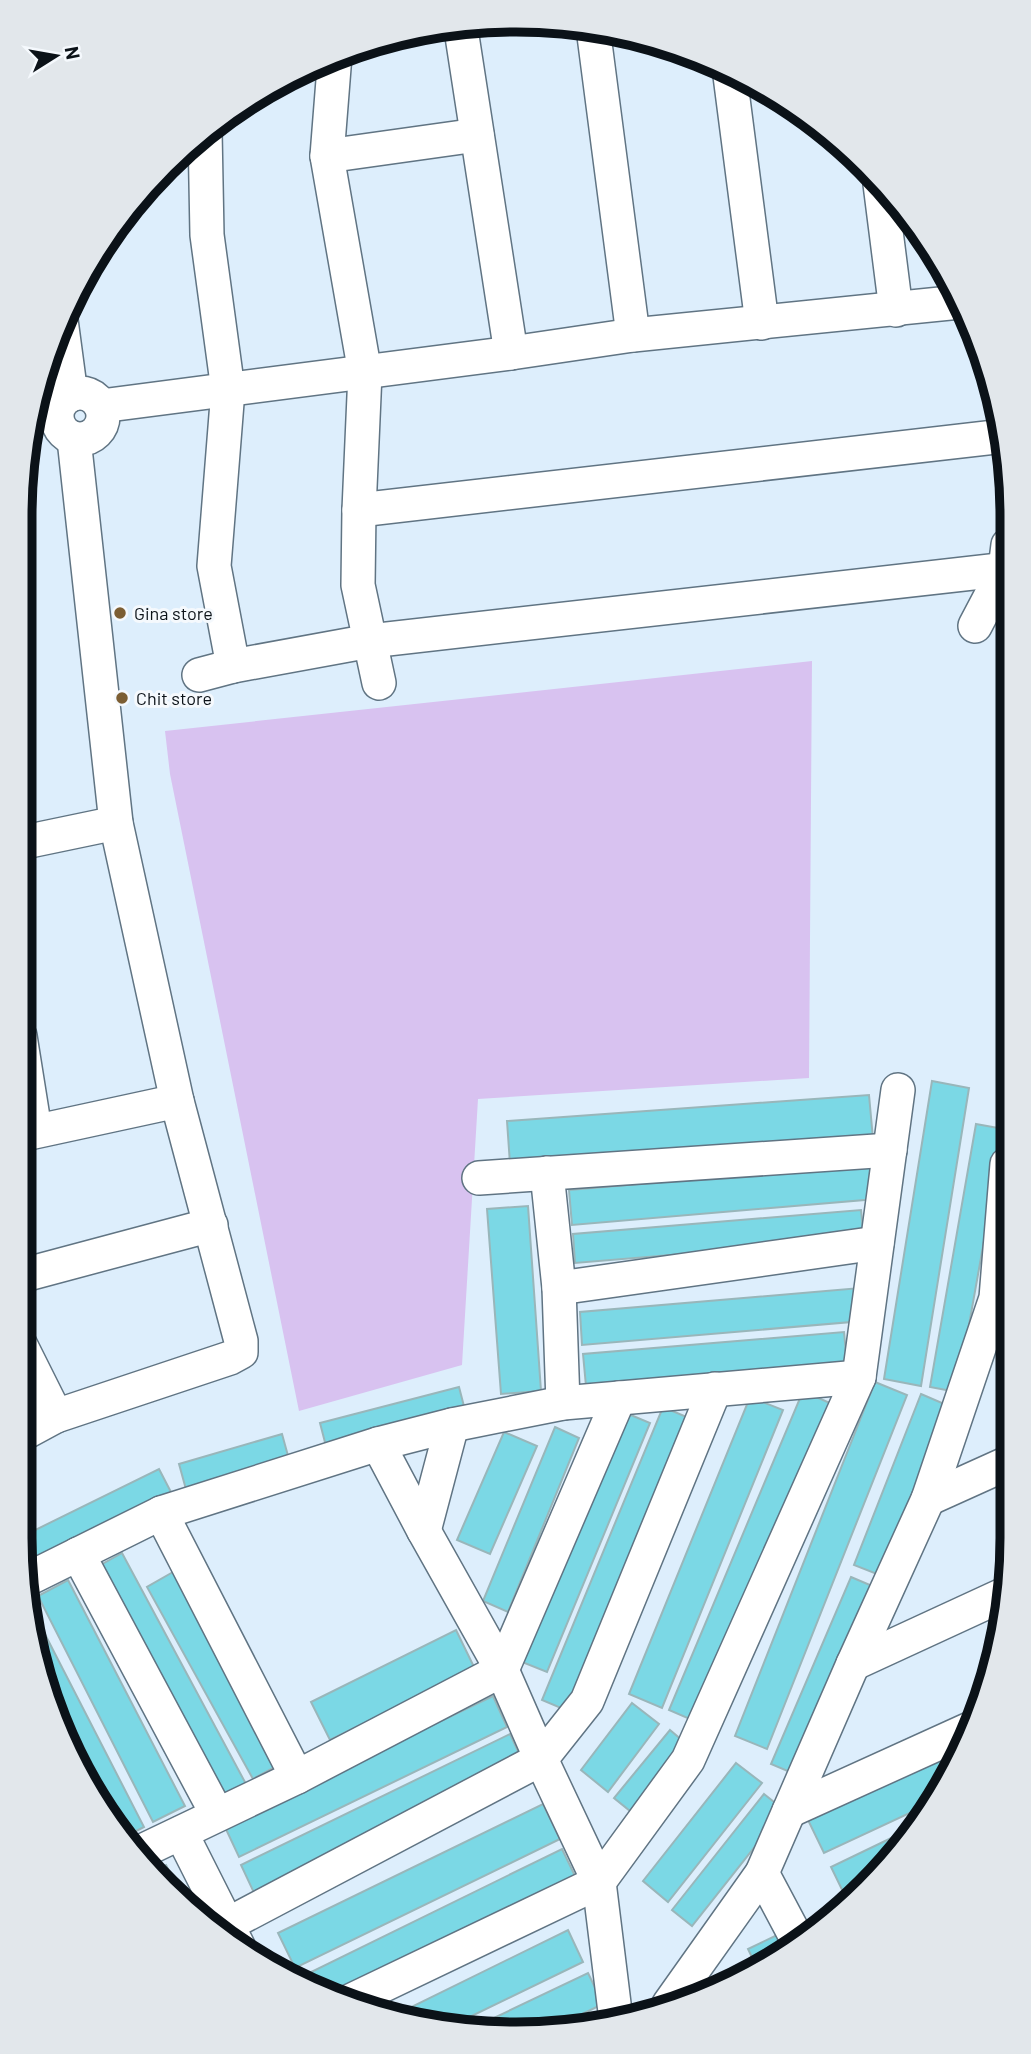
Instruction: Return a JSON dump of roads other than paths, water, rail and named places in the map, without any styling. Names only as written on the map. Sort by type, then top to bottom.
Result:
[{"type":"street","points":[[462,35],[510,353]]},
{"type":"street","points":[[594,38],[634,335]]},
{"type":"street","points":[[334,67],[327,156],[365,373],[358,586],[379,683]]},
{"type":"street","points":[[731,81],[762,323]]},
{"type":"street","points":[[327,156],[477,135]]},
{"type":"street","points":[[205,145],[207,235],[228,390],[214,566],[233,666]]},
{"type":"street","points":[[882,200],[897,310]]},
{"type":"street","points":[[67,418],[228,390],[634,335],[951,303]]},
{"type":"street","points":[[32,1429],[56,1416],[230,1358],[241,1352],[242,1341],[177,1101],[117,823],[67,418],[63,345]]},
{"type":"street","points":[[359,510],[993,437]]},
{"type":"street","points":[[199,675],[233,666],[370,641],[1000,562]]},
{"type":"street","points":[[975,626],[1000,575]]},
{"type":"street","points":[[32,841],[117,823]]},
{"type":"street","points":[[359,1997],[599,1882],[688,1760],[859,1377],[898,1090]]},
{"type":"street","points":[[32,1131],[177,1101]]},
{"type":"street","points":[[479,1178],[890,1150]]},
{"type":"street","points":[[547,1173],[559,1288],[563,1403]]},
{"type":"street","points":[[32,1273],[211,1225]]},
{"type":"street","points":[[559,1288],[877,1243]]},
{"type":"street","points":[[675,1996],[762,1873],[928,1499],[996,1298],[1000,1249]]},
{"type":"street","points":[[996,1298],[1000,1309]]},
{"type":"street","points":[[32,1368],[56,1416]]},
{"type":"street","points":[[34,1576],[161,1513],[378,1444],[452,1425],[563,1403],[859,1377]]},
{"type":"street","points":[[235,1932],[541,1759],[587,1700],[715,1389]]},
{"type":"street","points":[[145,1850],[297,1777],[502,1670],[618,1398]]},
{"type":"street","points":[[424,1531],[452,1425]]},
{"type":"street","points":[[378,1444],[502,1670],[599,1882],[615,2012]]},
{"type":"street","points":[[928,1499],[1000,1467]]},
{"type":"street","points":[[161,1513],[297,1777]]},
{"type":"street","points":[[78,1554],[218,1814]]},
{"type":"street","points":[[853,1664],[995,1598]]},
{"type":"street","points":[[789,1811],[958,1734]]},
{"type":"street","points":[[181,1833],[223,1924]]},
{"type":"street","points":[[762,1873],[794,1934]]},
{"type":"place","name":"Gina store","points":[[120,613]]},
{"type":"place","name":"Chit store","points":[[122,698]]}]
